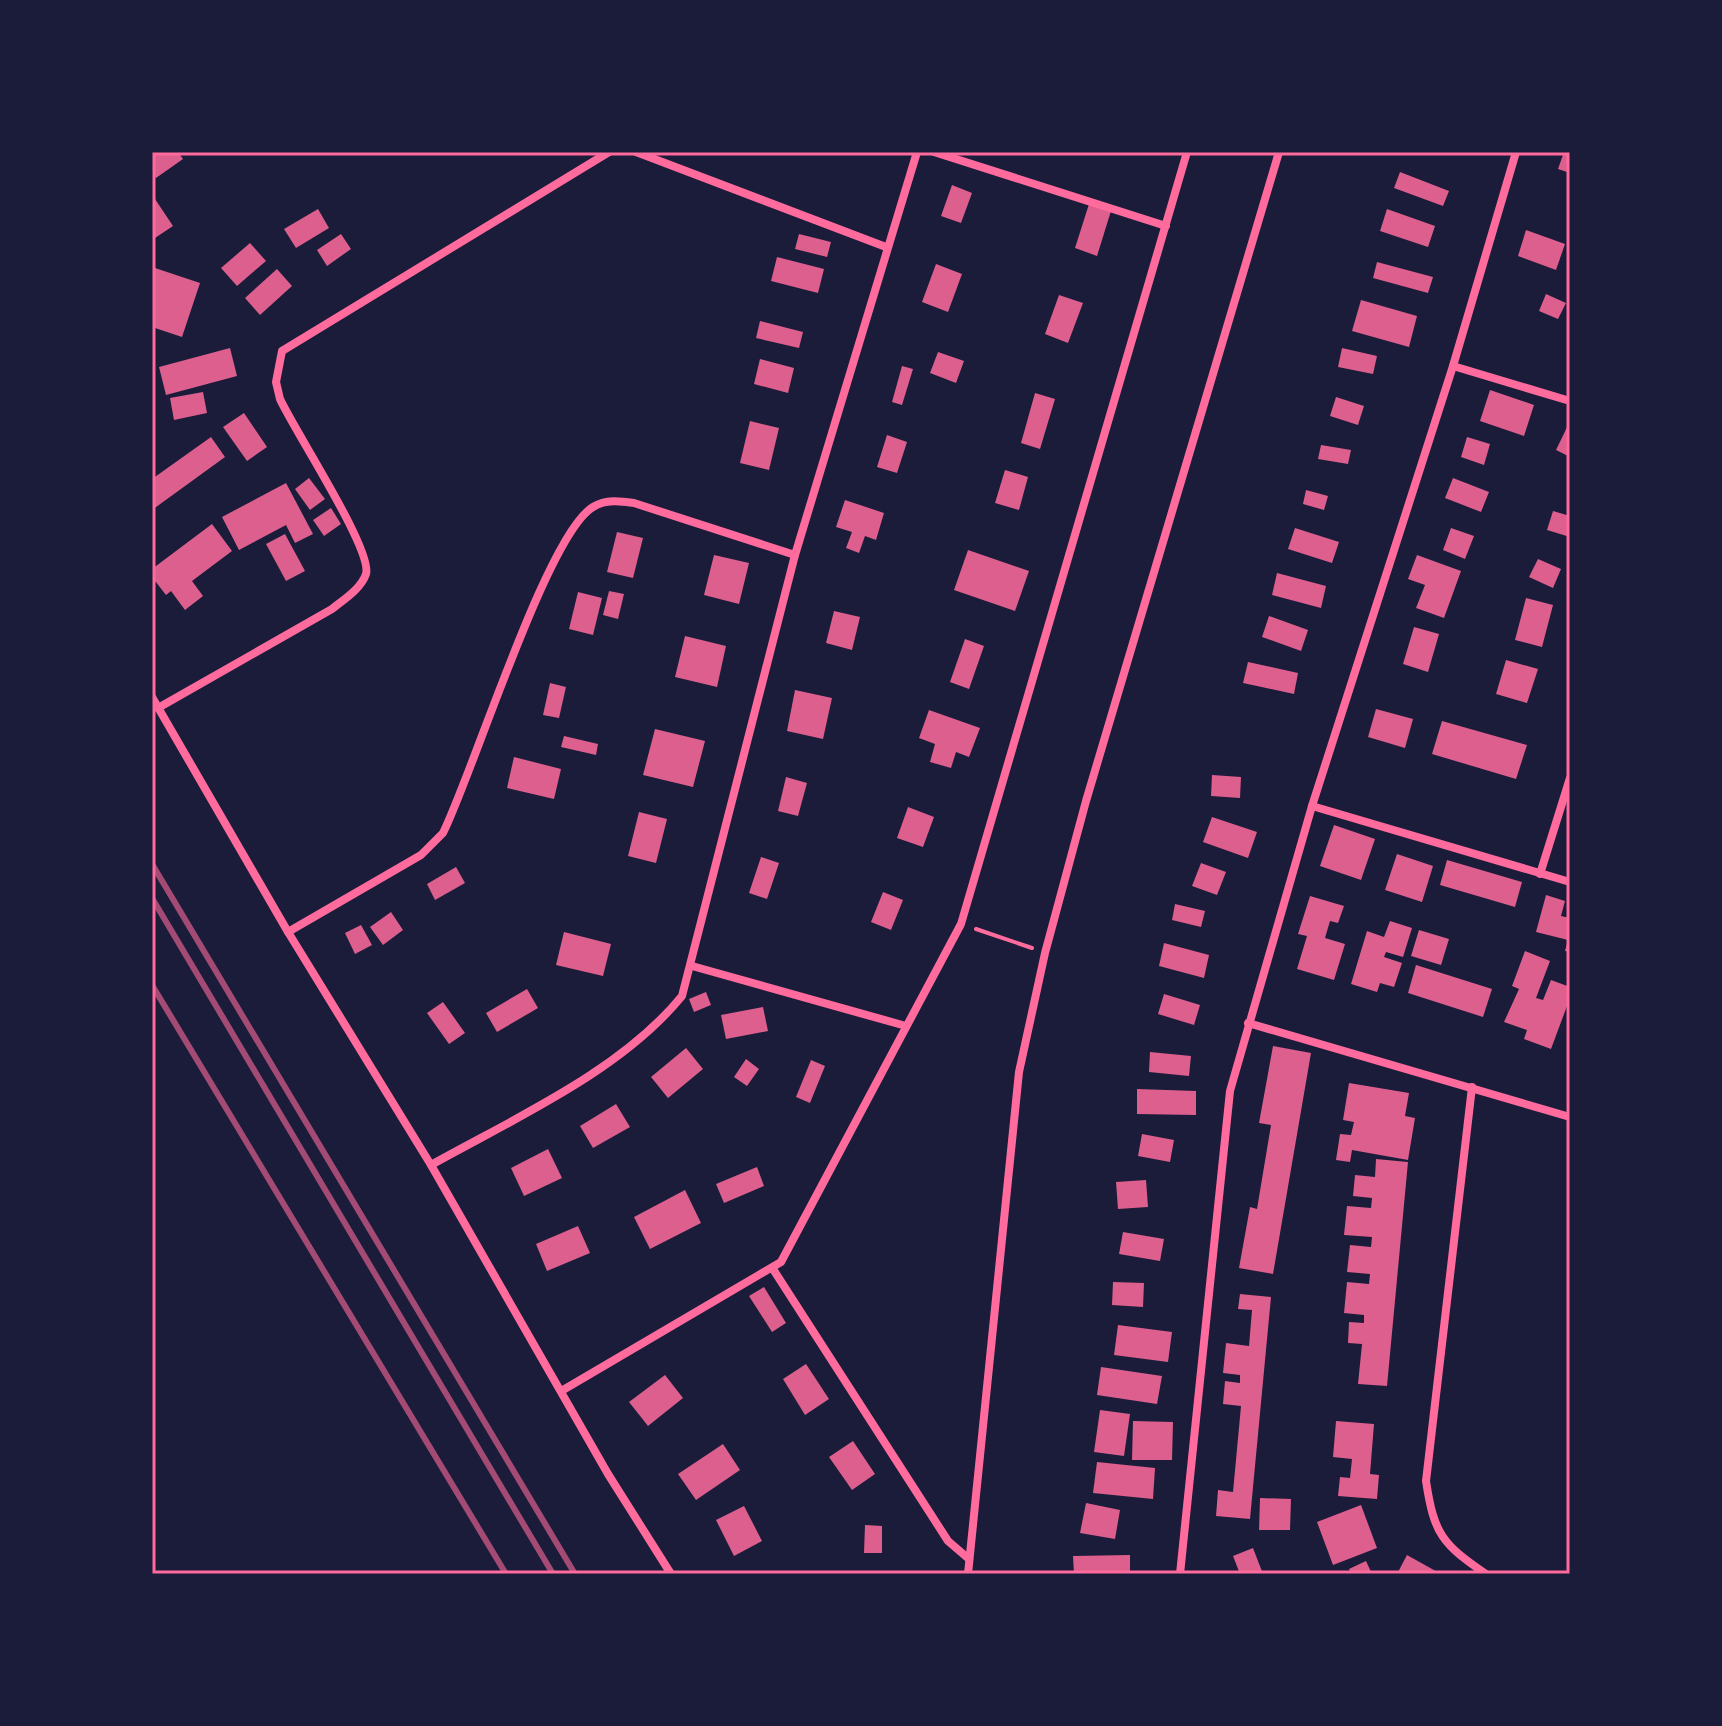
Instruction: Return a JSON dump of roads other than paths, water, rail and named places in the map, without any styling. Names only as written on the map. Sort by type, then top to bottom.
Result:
[{"type":"street","points":[[158,708],[332,609],[352,592],[366,574],[367,565],[351,526],[280,399],[276,382],[282,351],[609,152]]},
{"type":"street","points":[[636,152],[886,247]]},
{"type":"street","points":[[431,1165],[557,1095],[631,1045],[682,996],[795,555],[917,152]]},
{"type":"street","points":[[934,152],[1166,226]]},
{"type":"street","points":[[563,1390],[781,1262],[961,924],[1187,152]]},
{"type":"street","points":[[968,1574],[1019,1072],[1045,953],[1091,786],[1279,152]]},
{"type":"street","points":[[1180,1574],[1224,1128],[1248,1023],[1312,806],[1453,366],[1516,152]]},
{"type":"street","points":[[1453,366],[1570,401]]},
{"type":"street","points":[[288,932],[421,855],[443,833],[536,605],[565,544],[591,507],[611,501],[634,503],[795,555]]},
{"type":"street","points":[[152,697],[288,932],[431,1165],[563,1390],[608,1474],[671,1574]]},
{"type":"street","points":[[1540,874],[1570,778]]},
{"type":"street","points":[[1312,806],[1570,882]]},
{"type":"street","points":[[692,966],[906,1026]]},
{"type":"street","points":[[1248,1023],[1570,1117]]},
{"type":"street","points":[[1472,1087],[1426,1481],[1432,1522],[1443,1538],[1486,1574]]},
{"type":"street","points":[[773,1269],[948,1541],[969,1559]]},
{"type":"railway","points":[[152,864],[575,1574]]},
{"type":"railway","points":[[152,898],[553,1574]]},
{"type":"railway","points":[[152,985],[506,1574]]}]
